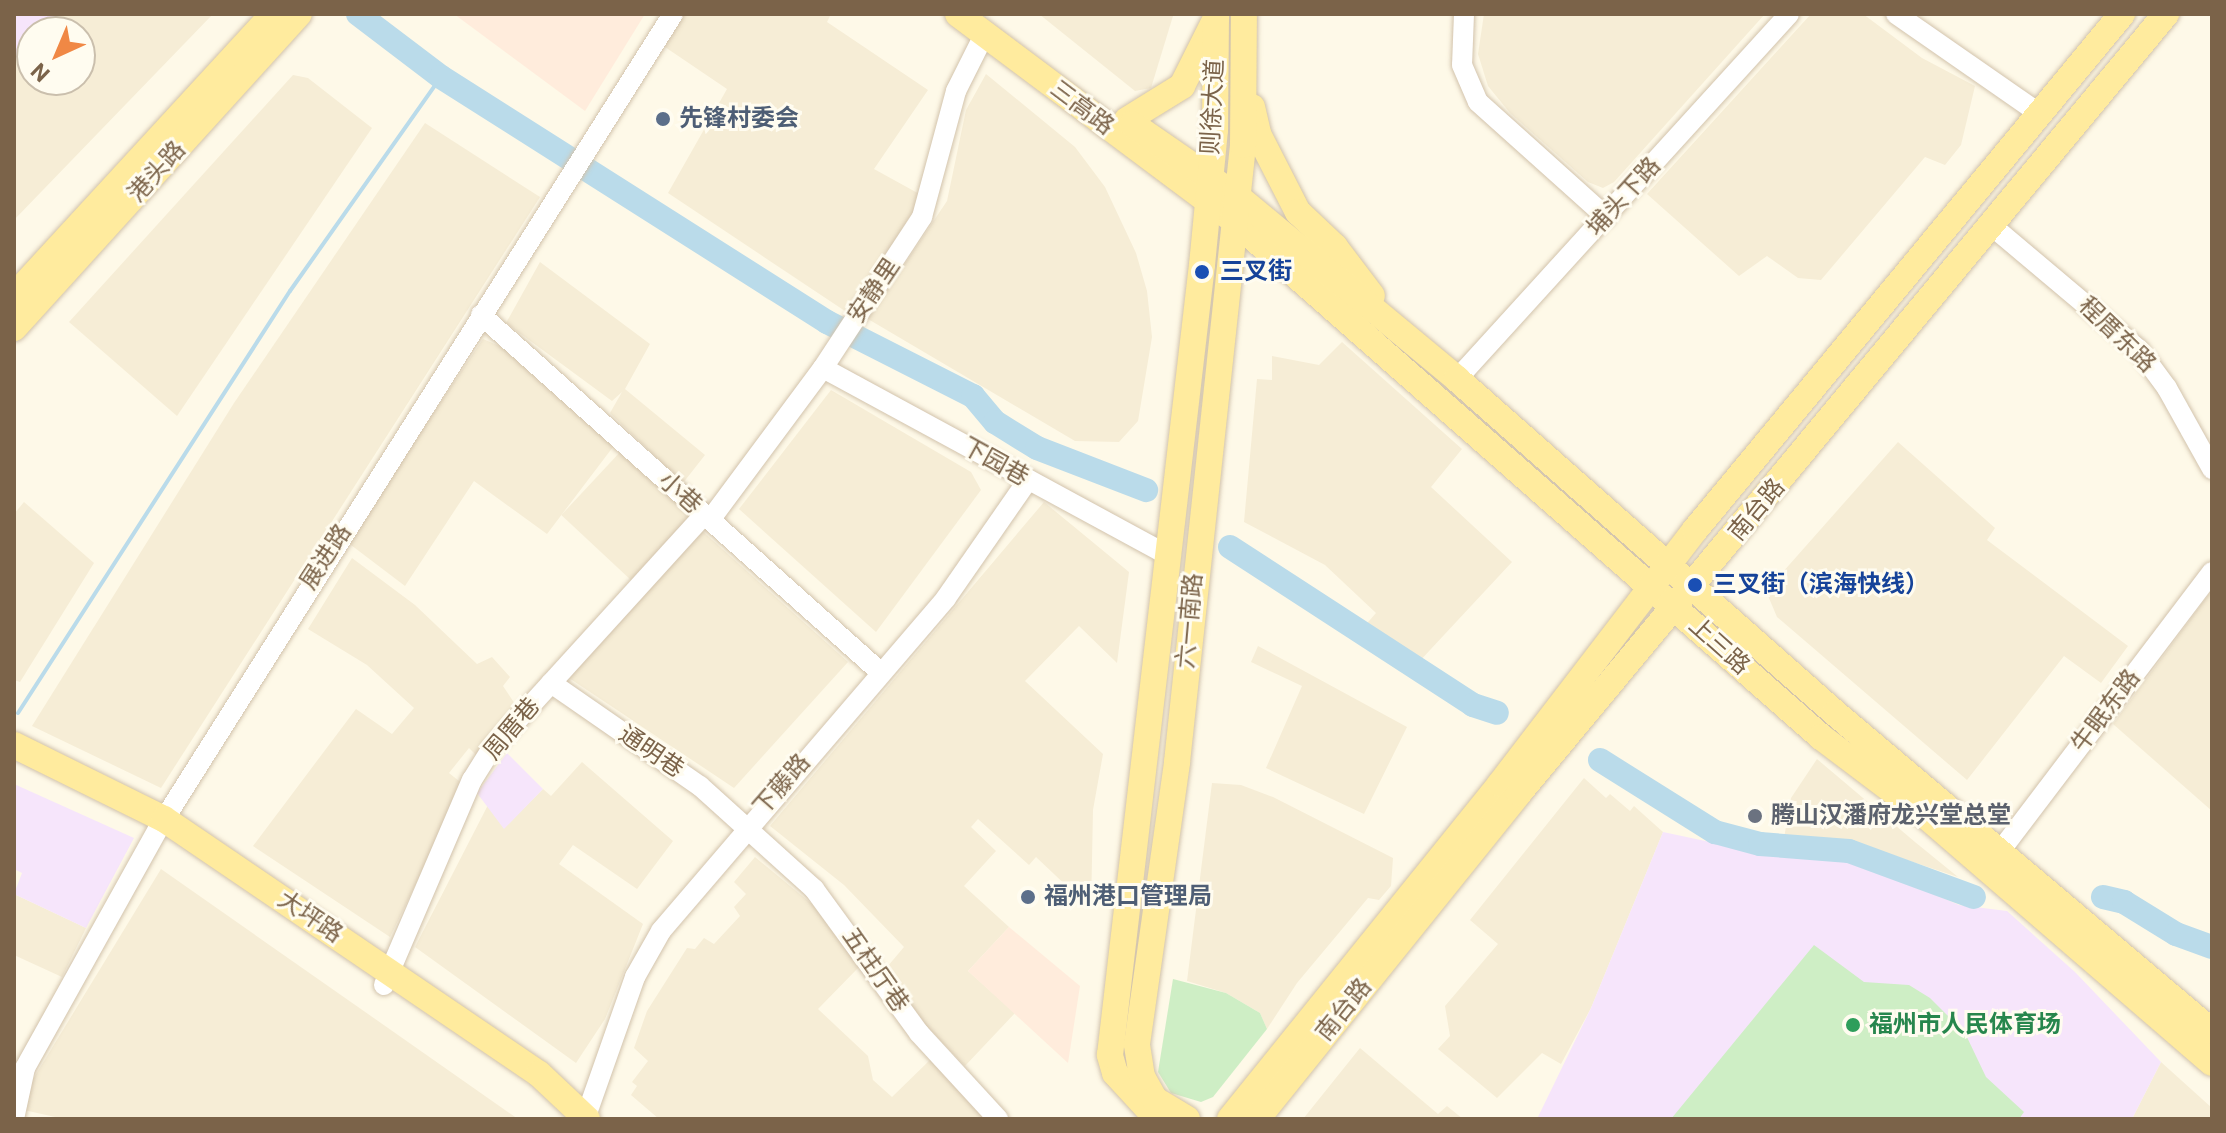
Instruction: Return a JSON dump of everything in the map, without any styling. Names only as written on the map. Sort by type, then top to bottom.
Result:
[{"type":"main road","name":"港头路","points":[[14,328],[23,289],[273,14]]},
{"type":"main road","name":"港头路","points":[[23,289],[299,14]]},
{"type":"main road","name":"三高路","points":[[958,14],[985,24],[1127,120],[1208,188]]},
{"type":"main road","name":"南台路","points":[[1254,1107],[1669,565],[2122,14]]},
{"type":"main road","name":"南台路","points":[[1230,1119],[1254,1107],[1694,587],[2166,14]]},
{"type":"main road","points":[[1127,120],[1182,86],[1216,16]]},
{"type":"main road","name":"则徐大道","points":[[1168,555],[1208,188],[1216,16]]},
{"type":"main road","points":[[1244,22],[1254,125],[1290,199],[1356,272],[1392,326]]},
{"type":"main road","name":"则徐大道","points":[[1235,208],[1245,114],[1244,22]]},
{"type":"main road","name":"三高路","points":[[985,24],[1208,188]]},
{"type":"main road","points":[[1208,188],[1235,208]]},
{"type":"main road","name":"上三路","points":[[1235,208],[1457,379],[1835,713],[2001,850],[2212,1032]]},
{"type":"main road","name":"上三路","points":[[1235,208],[1821,737],[1927,817],[2212,1063]]},
{"type":"main road","name":"六一南路","points":[[1187,1119],[1155,1100],[1142,1077],[1137,1044],[1177,762],[1235,208]]},
{"type":"main road","name":"六一南路","points":[[1157,1119],[1115,1073],[1110,1055],[1168,555]]},
{"type":"main road","points":[[15,750],[161,824],[586,1119]]},
{"type":"main road","points":[[1213,1119],[1254,1107]]},
{"type":"street","name":"展进路","points":[[14,1119],[25,1068],[161,824],[673,14]]},
{"type":"street","points":[[1464,14],[1462,65],[1478,102],[1606,217]]},
{"type":"street","name":"埔头下路","points":[[1457,379],[1789,14]]},
{"type":"street","points":[[1896,14],[2040,114]]},
{"type":"street","name":"安静里","points":[[707,517],[828,360],[925,209],[956,91],[985,24]]},
{"type":"street","name":"程厝东路","points":[[1992,226],[2139,350],[2167,388],[2212,469]]},
{"type":"street","name":"小巷","points":[[481,315],[879,671]]},
{"type":"street","name":"下园巷","points":[[828,360],[1028,480],[1168,555]]},
{"type":"street","name":"下藤路","points":[[586,1119],[644,960],[685,898],[879,671],[946,598],[1028,480]]},
{"type":"street","name":"周厝巷","points":[[387,978],[472,780],[491,749],[707,517]]},
{"type":"street","name":"牛眠东路","points":[[2001,850],[2212,572]]},
{"type":"street","name":"通明巷","points":[[551,683],[686,776],[747,826]]},
{"type":"street","name":"五柱厅巷","points":[[747,826],[831,907],[919,1033],[998,1119]]},
{"type":"shaded area","points":[[14,14],[57,14],[16,16],[14,61]]},
{"type":"shaded area","points":[[213,14],[14,220],[14,61],[16,59],[16,96],[96,96],[96,16],[55,16]]},
{"type":"shaded area","points":[[454,14],[645,14],[585,111]]},
{"type":"shaded area","points":[[685,14],[831,14],[827,22],[928,90],[874,169],[923,196],[848,313],[668,193],[727,89],[662,45]]},
{"type":"shaded area","points":[[1039,14],[1171,14],[1173,16],[1151,88],[1135,91]]},
{"type":"shaded area","points":[[1484,14],[1765,14],[1614,182],[1603,188],[1588,182],[1510,113],[1488,86],[1478,54]]},
{"type":"shaded area","points":[[1811,14],[1863,14],[1922,58],[1975,86],[1961,145],[1945,165],[1925,157],[1821,280],[1798,278],[1767,256],[1739,276],[1647,194]]},
{"type":"shaded area","points":[[986,74],[1075,147],[1105,187],[1136,253],[1147,291],[1152,337],[1138,421],[1119,442],[1075,441],[868,319],[947,201],[966,110]]},
{"type":"shaded area","points":[[293,75],[308,78],[372,128],[177,416],[69,322]]},
{"type":"shaded area","points":[[425,123],[540,197],[161,788],[32,726],[234,403]]},
{"type":"shaded area","points":[[540,262],[650,344],[625,389],[705,455],[683,483],[610,413],[622,392],[612,401],[506,323]]},
{"type":"shaded area","points":[[483,339],[509,350],[616,443],[547,534],[474,481],[405,586],[347,542]]},
{"type":"shaded area","points":[[1342,342],[1462,449],[1431,487],[1512,562],[1417,664],[1362,629],[1376,613],[1325,565],[1244,522],[1257,379],[1272,380],[1272,356],[1319,365]]},
{"type":"shaded area","points":[[831,390],[971,472],[981,490],[876,632],[739,509]]},
{"type":"shaded area","points":[[1898,442],[1995,528],[1987,540],[2128,646],[2101,683],[2064,656],[1967,780],[1777,617],[1766,591]]},
{"type":"shaded area","points":[[622,450],[695,518],[634,583],[561,515]]},
{"type":"shaded area","points":[[24,502],[94,563],[20,682],[14,680],[14,514]]},
{"type":"shaded area","points":[[1044,502],[1129,572],[1117,663],[1079,626],[1025,681],[1103,754],[1093,810],[1091,909],[1036,857],[1029,865],[978,819],[971,827],[996,851],[964,886],[1009,927],[968,971],[1015,1013],[965,1066],[887,985],[882,973],[904,947],[844,885],[770,826]]},
{"type":"shaded area","points":[[699,528],[848,662],[734,788],[566,676]]},
{"type":"shaded area","points":[[352,558],[415,605],[477,664],[492,657],[510,677],[503,686],[515,704],[477,756],[469,748],[449,773],[464,785],[390,937],[253,846],[356,709],[392,734],[414,708],[367,665],[308,629]]},
{"type":"shaded area","points":[[2212,590],[2212,811],[2113,724]]},
{"type":"shaded area","points":[[1258,646],[1407,727],[1364,814],[1266,768],[1302,686],[1251,662]]},
{"type":"shaded area","points":[[507,753],[543,789],[504,829],[477,793]]},
{"type":"shaded area","points":[[1817,759],[1958,877],[1853,842],[1784,838],[1791,798]]},
{"type":"shaded area","points":[[582,762],[673,841],[637,889],[573,845],[559,864],[643,924],[605,1019],[576,1063],[415,947],[488,805],[504,828],[543,789],[551,796]]},
{"type":"shaded area","points":[[1584,778],[1606,798],[1610,794],[1630,811],[1634,806],[1663,832],[1591,1008],[1561,1064],[1542,1053],[1497,1098],[1438,1049],[1450,1036],[1445,1006],[1498,944],[1470,920]]},
{"type":"shaded area","points":[[1212,783],[1241,785],[1273,797],[1393,858],[1391,886],[1379,900],[1368,898],[1297,983],[1267,1029],[1260,1013],[1226,993],[1187,981]]},
{"type":"shaded area","points":[[14,784],[134,838],[86,928],[14,894],[22,873],[14,869]]},
{"type":"shaded area","points":[[1663,832],[1757,852],[1850,858],[1959,905],[2007,911],[2075,972],[2161,1062],[2132,1119],[1537,1119],[1591,1008]]},
{"type":"shaded area","points":[[755,857],[813,905],[860,966],[818,1009],[868,1056],[873,1080],[892,1097],[932,1058],[992,1119],[659,1119],[631,1095],[637,1086],[632,1082],[648,1061],[634,1048],[647,1011],[687,948],[695,949],[704,938],[714,944],[740,916],[734,907],[746,894],[734,882]]},
{"type":"shaded area","points":[[161,869],[518,1119],[64,1119],[24,1110],[27,1089]]},
{"type":"shaded area","points":[[14,894],[86,928],[62,977],[14,955]]},
{"type":"shaded area","points":[[1009,927],[1080,986],[1068,1063],[968,971]]},
{"type":"shaded area","points":[[1360,1048],[1438,1114],[1447,1106],[1463,1119],[1303,1119]]},
{"type":"shaded area","points":[[2161,1062],[2212,1108],[2212,1119],[2132,1119]]},
{"type":"green space","name":"福州市人民体育场","points":[[1814,945],[1864,982],[1909,985],[1930,998],[1965,1033],[1986,1077],[2024,1112],[2019,1119],[1671,1119]]},
{"type":"green space","points":[[1173,979],[1226,993],[1260,1013],[1267,1029],[1213,1097],[1201,1102],[1171,1093],[1158,1072]]},
{"type":"waterway","points":[[358,14],[441,77],[827,322],[973,396],[995,422],[1037,448],[1146,490]]},
{"type":"waterway","points":[[18,713],[290,291],[441,77]]},
{"type":"waterway","points":[[1230,547],[1473,705],[1497,713]]},
{"type":"waterway","points":[[1600,760],[1715,832],[1760,844],[1849,851],[1974,897]]},
{"type":"waterway","points":[[2103,897],[2124,902],[2176,934],[2212,947]]},
{"type":"place","name":"先锋村委会","points":[[663,119]]},
{"type":"place","name":"三叉街","points":[[1202,272]]},
{"type":"place","name":"三叉街（滨海快线）","points":[[1695,585]]},
{"type":"place","name":"腾山汉潘府龙兴堂总堂","points":[[1755,816]]},
{"type":"place","name":"福州港口管理局","points":[[1028,897]]},
{"type":"place","name":"福州市人民体育场","points":[[1853,1025]]}]
